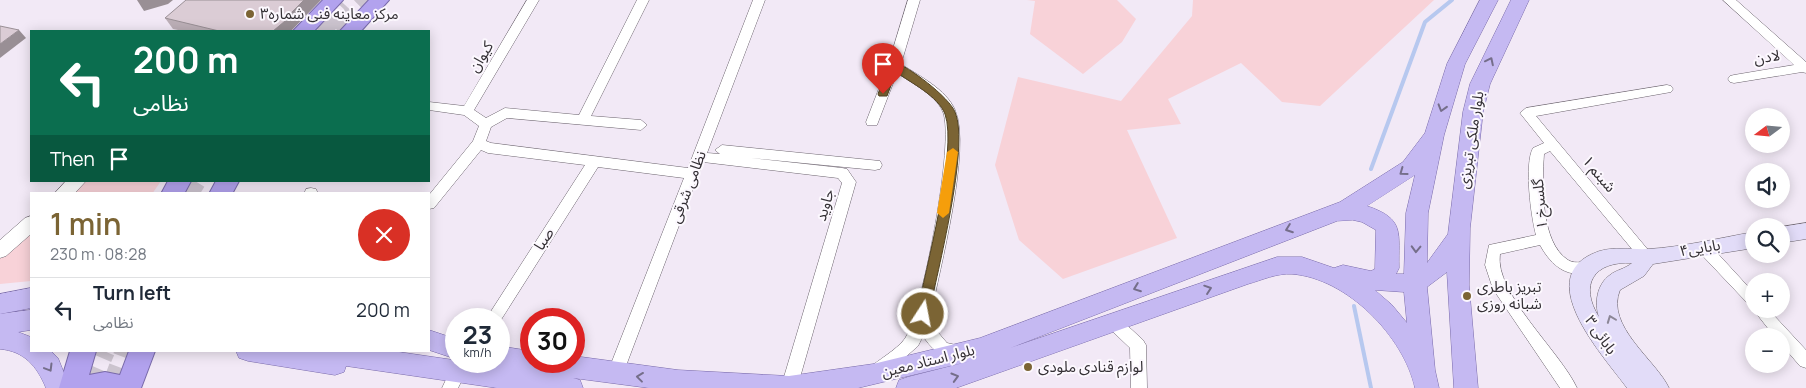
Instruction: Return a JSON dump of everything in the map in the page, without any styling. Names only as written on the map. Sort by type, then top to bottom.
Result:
[{"type":"highway","points":[[304,30],[334,0]]},
{"type":"highway","points":[[351,30],[380,0]]},
{"type":"highway","points":[[72,388],[83,352]]},
{"type":"highway","points":[[128,388],[142,352]]},
{"type":"highway","points":[[86,388],[112,384],[123,388]]},
{"type":"main road","name":"بلوار ملکى تبریزى","points":[[1425,379],[1415,285],[1417,213],[1434,135],[1456,64],[1490,0]]},
{"type":"main road","name":"بلوار ملکى تبریزى","points":[[1458,232],[1473,112],[1480,84],[1520,0]]},
{"type":"main road","points":[[1333,213],[1354,204],[1410,168],[1434,135]]},
{"type":"main road","points":[[1333,213],[1359,210],[1374,216],[1387,226],[1388,268],[1383,276],[1370,280]]},
{"type":"main road","name":"بلوار استاد معین","points":[[510,360],[678,381],[790,387],[872,375],[964,352],[1333,213]]},
{"type":"main road","points":[[1301,265],[1398,284],[1426,279],[1446,261],[1458,232]]},
{"type":"main road","points":[[1458,232],[1458,286],[1466,388]]},
{"type":"main road","points":[[1790,235],[1806,232]]},
{"type":"main road","name":"بابایی۴","points":[[1647,257],[1745,241]]},
{"type":"main road","points":[[1589,267],[1598,260],[1620,256],[1647,257]]},
{"type":"main road","name":"بابائی ۳","points":[[1647,257],[1636,272],[1618,278],[1609,290],[1606,304],[1610,321],[1658,388]]},
{"type":"main road","name":"بلوار استاد معین","points":[[908,388],[956,377],[1246,275],[1284,265],[1301,265],[1342,280],[1369,297],[1404,334],[1425,379]]},
{"type":"main road","name":"بابائی ۳","points":[[1589,267],[1582,274],[1579,289],[1584,310],[1602,338],[1640,388]]},
{"type":"main road","points":[[0,312],[24,304]]},
{"type":"main road","points":[[0,324],[24,304]]},
{"type":"main road","points":[[0,334],[30,330]]},
{"type":"main road","points":[[0,339],[13,340],[30,348]]},
{"type":"main road","points":[[430,341],[445,355]]},
{"type":"main road","points":[[430,349],[445,358]]},
{"type":"main road","points":[[37,352],[49,366],[58,388]]},
{"type":"main road","points":[[256,352],[417,373],[445,367]]},
{"type":"main road","points":[[328,352],[445,364]]},
{"type":"main road","points":[[495,373],[571,388]]},
{"type":"street","name":"کیوان","points":[[467,111],[533,0]]},
{"type":"street","points":[[583,119],[643,0]]},
{"type":"street","name":"نظامی شرقی","points":[[615,374],[759,0]]},
{"type":"street","points":[[872,122],[894,65],[914,0]]},
{"type":"street","points":[[1729,0],[1805,68]]},
{"type":"street","points":[[872,375],[913,341],[923,314],[950,179],[955,137],[950,112],[937,96],[894,65]]},
{"type":"street","name":"لادن","points":[[1734,78],[1805,68]]},
{"type":"street","name":"شبنم ۱","points":[[1647,257],[1526,113],[1668,89]]},
{"type":"street","points":[[430,106],[467,111],[486,124]]},
{"type":"street","points":[[430,203],[479,143],[486,124],[505,113],[641,125]]},
{"type":"street","points":[[479,143],[488,148],[595,160],[693,174]]},
{"type":"street","name":"گلسرخ ۱","points":[[1553,144],[1538,151],[1539,223],[1544,239],[1494,249],[1491,258],[1494,274],[1500,289],[1569,388]]},
{"type":"street","points":[[702,152],[875,165]]},
{"type":"street","name":"جاوید","points":[[702,152],[842,173],[849,182],[790,387]]},
{"type":"street","name":"صبا","points":[[500,308],[595,160]]},
{"type":"street","points":[[65,192],[76,182]]},
{"type":"street","points":[[0,251],[30,224]]},
{"type":"street","points":[[1544,239],[1554,257],[1568,268],[1579,269],[1589,267]]},
{"type":"street","points":[[1704,248],[1745,293]]},
{"type":"street","points":[[923,314],[929,333],[942,349],[964,352]]},
{"type":"street","points":[[1767,318],[1806,361]]},
{"type":"street","points":[[1113,322],[1138,345],[1139,388]]},
{"type":"shaded area","points":[[1027,0],[1117,0],[1136,19],[1122,42],[1083,74],[1030,34],[1035,1]]},
{"type":"shaded area","points":[[1193,0],[1434,0],[1320,106],[1282,102],[1241,63],[1168,99],[1181,124],[1127,130],[1177,238],[1063,279],[1019,240],[995,165],[1018,77],[1121,101],[1192,16]]},
{"type":"shaded area","points":[[79,182],[160,182],[153,192],[68,192]]},
{"type":"shaded area","points":[[30,227],[30,281],[0,284],[0,254]]},
{"type":"building","name":"مرکز معاینه فنی شماره۳","points":[[186,0],[304,0],[274,30],[215,30],[165,18]]},
{"type":"building","points":[[0,26],[19,30],[0,44]]},
{"type":"waterway","points":[[1371,169],[1425,22],[1452,0]]},
{"type":"waterway","points":[[1354,306],[1371,388]]},
{"type":"tunnel","points":[[339,30],[370,0]]},
{"type":"tunnel","points":[[320,30],[344,4]]},
{"type":"tunnel","points":[[188,192],[194,182]]},
{"type":"tunnel","points":[[88,388],[104,352]]},
{"type":"tunnel","points":[[112,388],[126,352]]},
{"type":"slow traffic","points":[[943,213],[953,152]]},
{"type":"place","name":"مرکز معاینه فنی شماره۳","points":[[250,14]]},
{"type":"place","name":"تبریز باطری شبانه روزی","points":[[1467,296]]},
{"type":"place","name":"لوازم قنادی ملودی","points":[[1028,367]]},
{"type":"route","points":[[883,94],[894,65],[937,96],[950,112],[955,137],[950,179],[923,314]]}]
